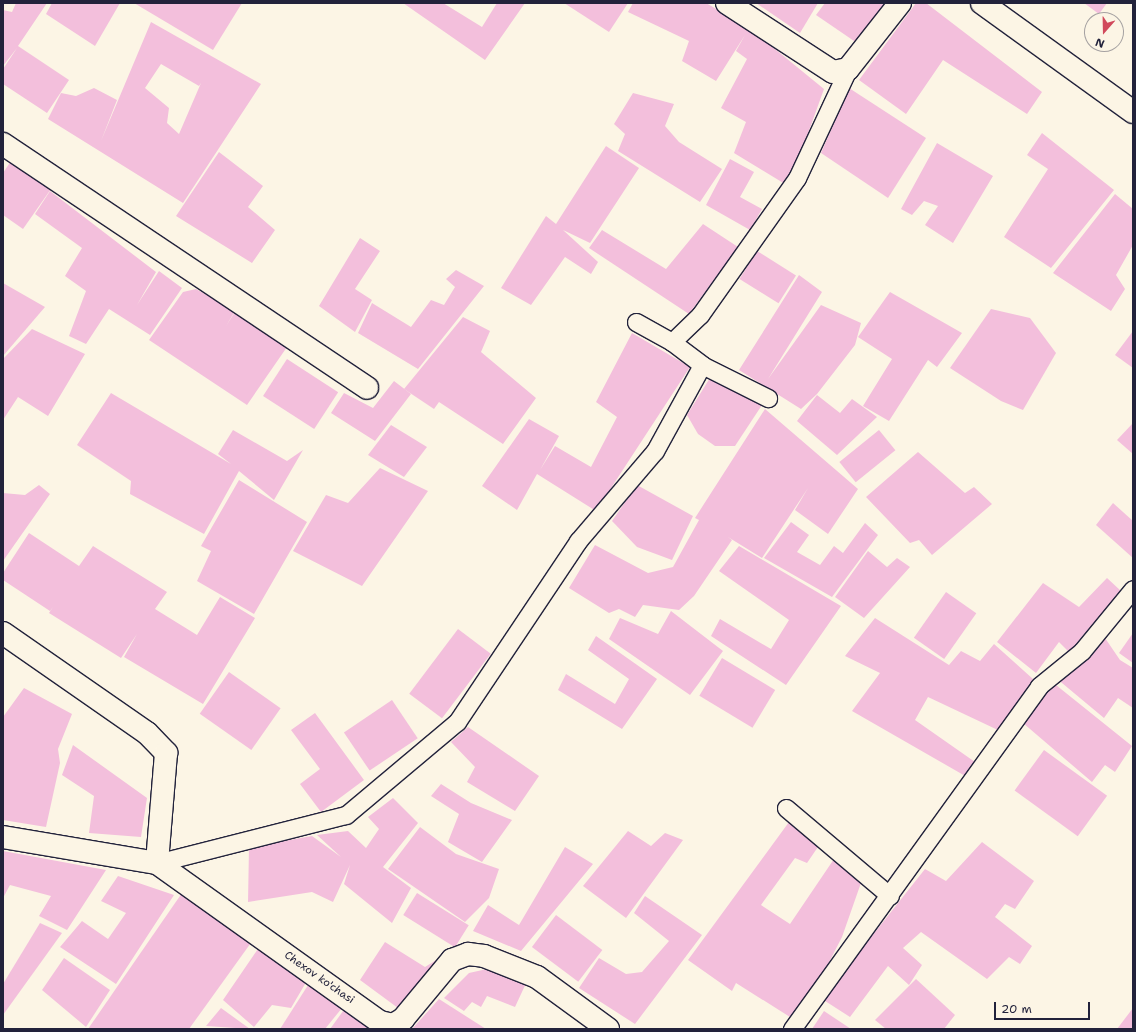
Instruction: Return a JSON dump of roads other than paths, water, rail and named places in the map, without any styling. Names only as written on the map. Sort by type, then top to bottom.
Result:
[{"type":"street","points":[[728,3],[833,72],[848,69],[900,3]]},
{"type":"street","points":[[982,3],[1133,112]]},
{"type":"street","points":[[3,144],[367,388]]},
{"type":"street","points":[[3,634],[147,733],[166,753],[157,863]]},
{"type":"street","name":"Chexov ko'chasi","points":[[3,837],[157,863],[380,1022],[393,1025],[403,1019],[452,960],[468,954],[484,956],[537,977],[608,1029]]},
{"type":"lane","points":[[672,342],[700,315],[797,178],[848,69]]},
{"type":"lane","points":[[636,322],[672,342],[702,365],[768,398]]},
{"type":"lane","points":[[157,863],[346,814],[457,722],[578,541],[655,451],[702,365]]},
{"type":"lane","points":[[792,1029],[890,896],[1039,686],[1082,650],[1133,589]]},
{"type":"lane","points":[[786,808],[890,896]]}]
